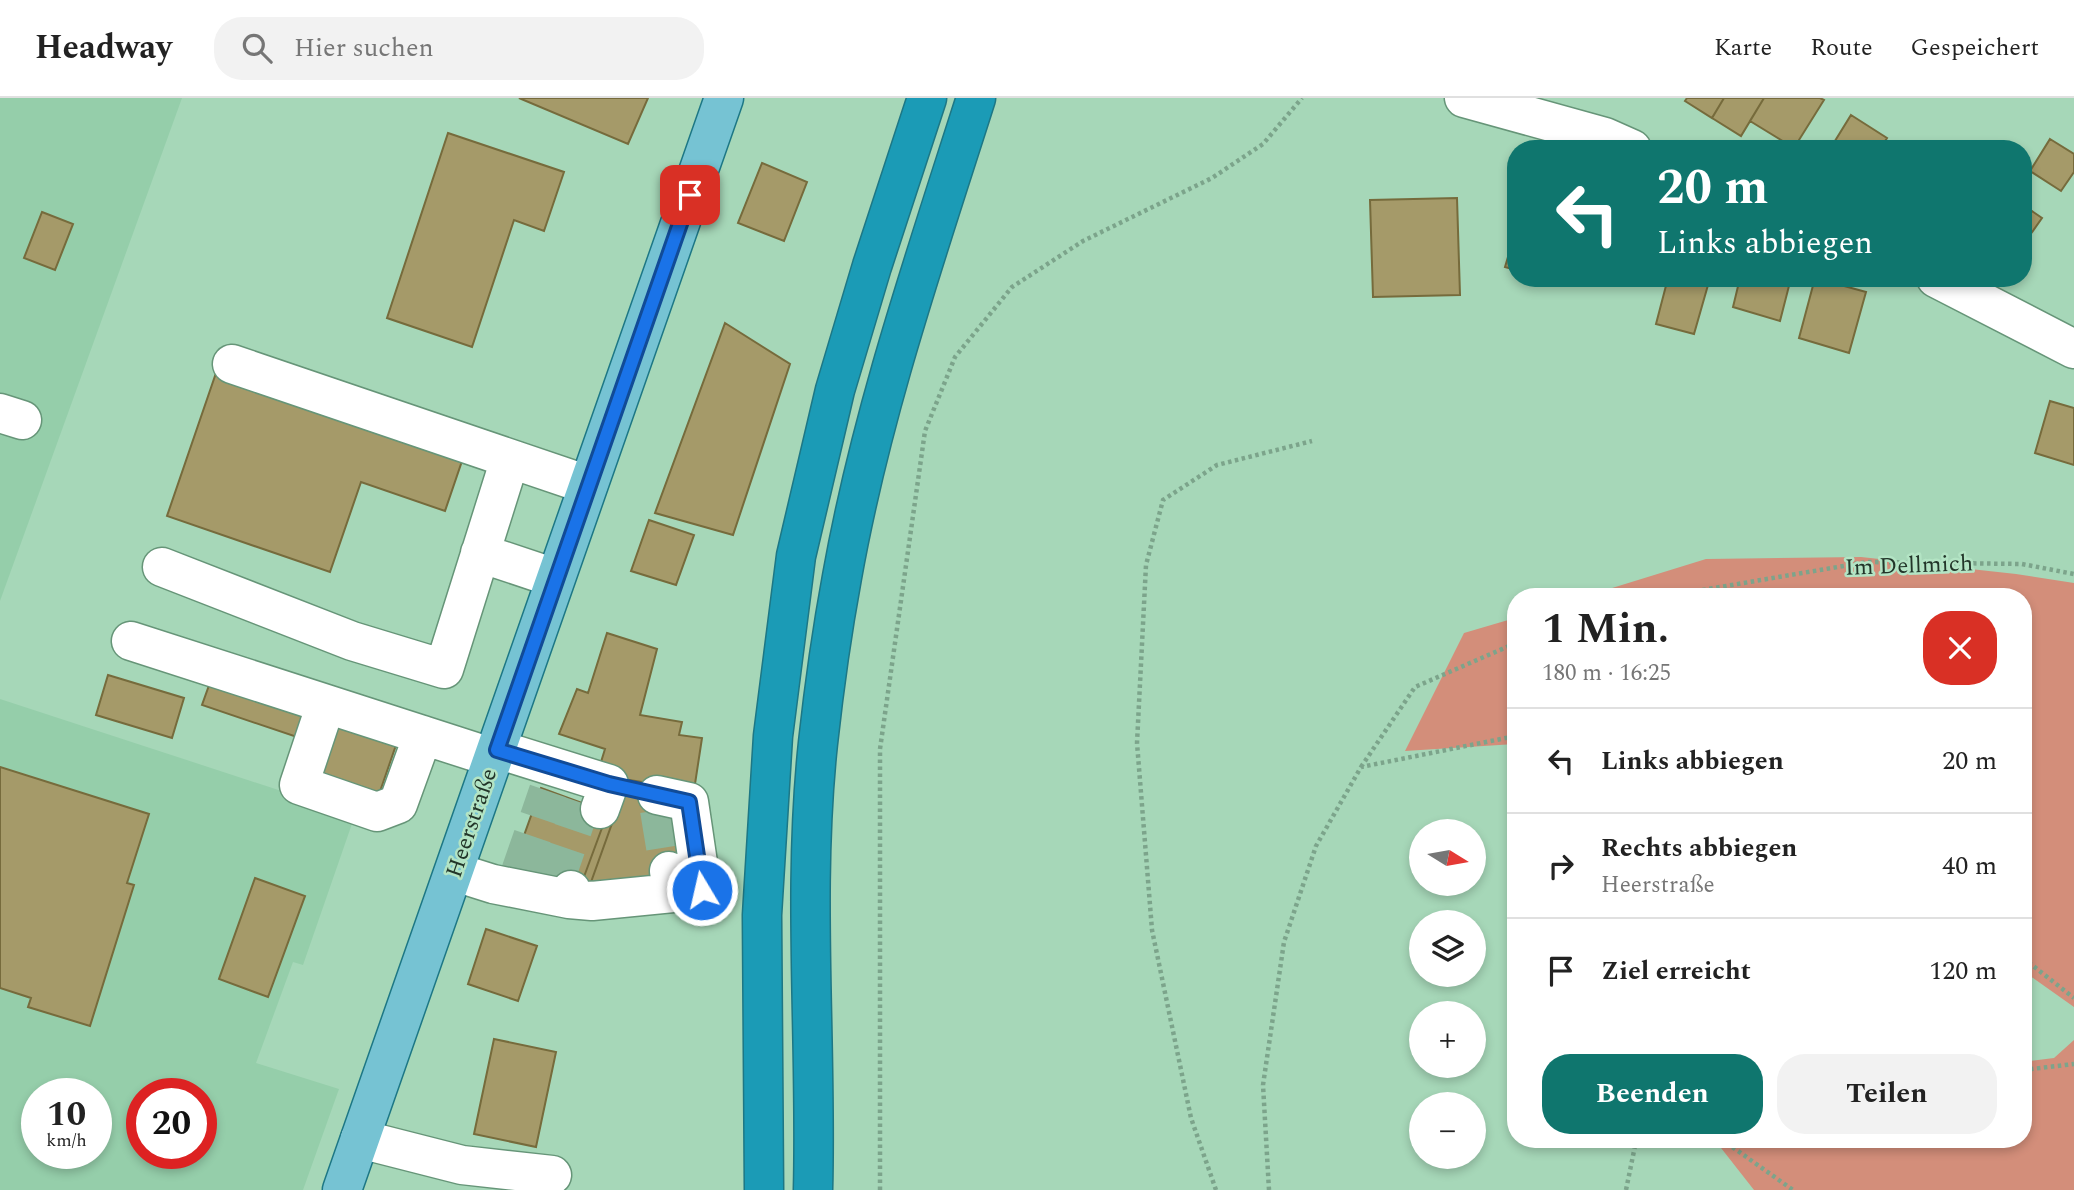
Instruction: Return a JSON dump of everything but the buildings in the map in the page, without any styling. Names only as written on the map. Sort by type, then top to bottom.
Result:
[{"type":"highway","points":[[764,1190],[762,915],[773,736],[796,556],[835,390],[927,98]]},
{"type":"highway","points":[[813,1190],[810,902],[818,745],[842,576],[877,425],[917,283],[976,98]]},
{"type":"main road","name":"Heerstraße","points":[[342,1190],[724,98]]},
{"type":"street","points":[[1464,98],[1612,140]]},
{"type":"street","points":[[1953,287],[2074,349]]},
{"type":"street","points":[[232,364],[588,485]]},
{"type":"street","points":[[162,567],[352,641],[444,669],[510,459]]},
{"type":"street","points":[[480,553],[555,578]]},
{"type":"street","points":[[131,641],[423,735],[495,754],[578,788],[658,803],[689,802],[702,890],[671,882],[592,901],[543,888],[454,873]]},
{"type":"street","points":[[326,704],[299,785],[377,813],[398,804],[423,735]]},
{"type":"street","points":[[360,1139],[462,1165],[552,1175]]},
{"type":"path","points":[[880,1190],[880,749],[925,431],[955,357],[1012,287],[1083,241],[1212,178],[1263,144],[1302,98]]},
{"type":"path","points":[[1216,1190],[1191,1118],[1152,930],[1137,743],[1146,565],[1163,500],[1217,465],[1312,441]]},
{"type":"path","name":"Im Dellmich","points":[[1714,588],[1867,562],[2022,564],[2074,574]]},
{"type":"path","points":[[1269,1190],[1263,1085],[1284,943],[1315,846],[1361,767],[1415,687],[1507,647]]},
{"type":"path","points":[[1361,767],[1507,738]]},
{"type":"path","points":[[2032,965],[2074,998]]},
{"type":"path","points":[[2032,1069],[2074,1064]]},
{"type":"path","points":[[1626,1190],[1635,1148]]},
{"type":"path","points":[[1734,1148],[1793,1190]]},
{"type":"shaded area","points":[[0,98],[182,98],[0,601]]},
{"type":"shaded area","points":[[1861,557],[2074,583],[2074,1007],[2032,977],[2032,588],[1612,588],[1706,559]]},
{"type":"shaded area","points":[[1507,620],[1507,745],[1405,751],[1464,633]]},
{"type":"shaded area","points":[[0,699],[355,815],[303,965],[293,962],[256,1063],[339,1089],[303,1190],[0,1190]]},
{"type":"shaded area","points":[[2074,1040],[2074,1190],[1754,1190],[1721,1148],[2032,1148],[2032,1061],[2054,1058]]},
{"type":"tunnel","points":[[520,872],[548,791]]},
{"type":"tunnel","points":[[554,884],[582,803]]},
{"type":"tunnel","points":[[659,810],[669,871]]},
{"type":"route","points":[[690,195],[497,750],[609,784],[689,802],[702,890]]}]
